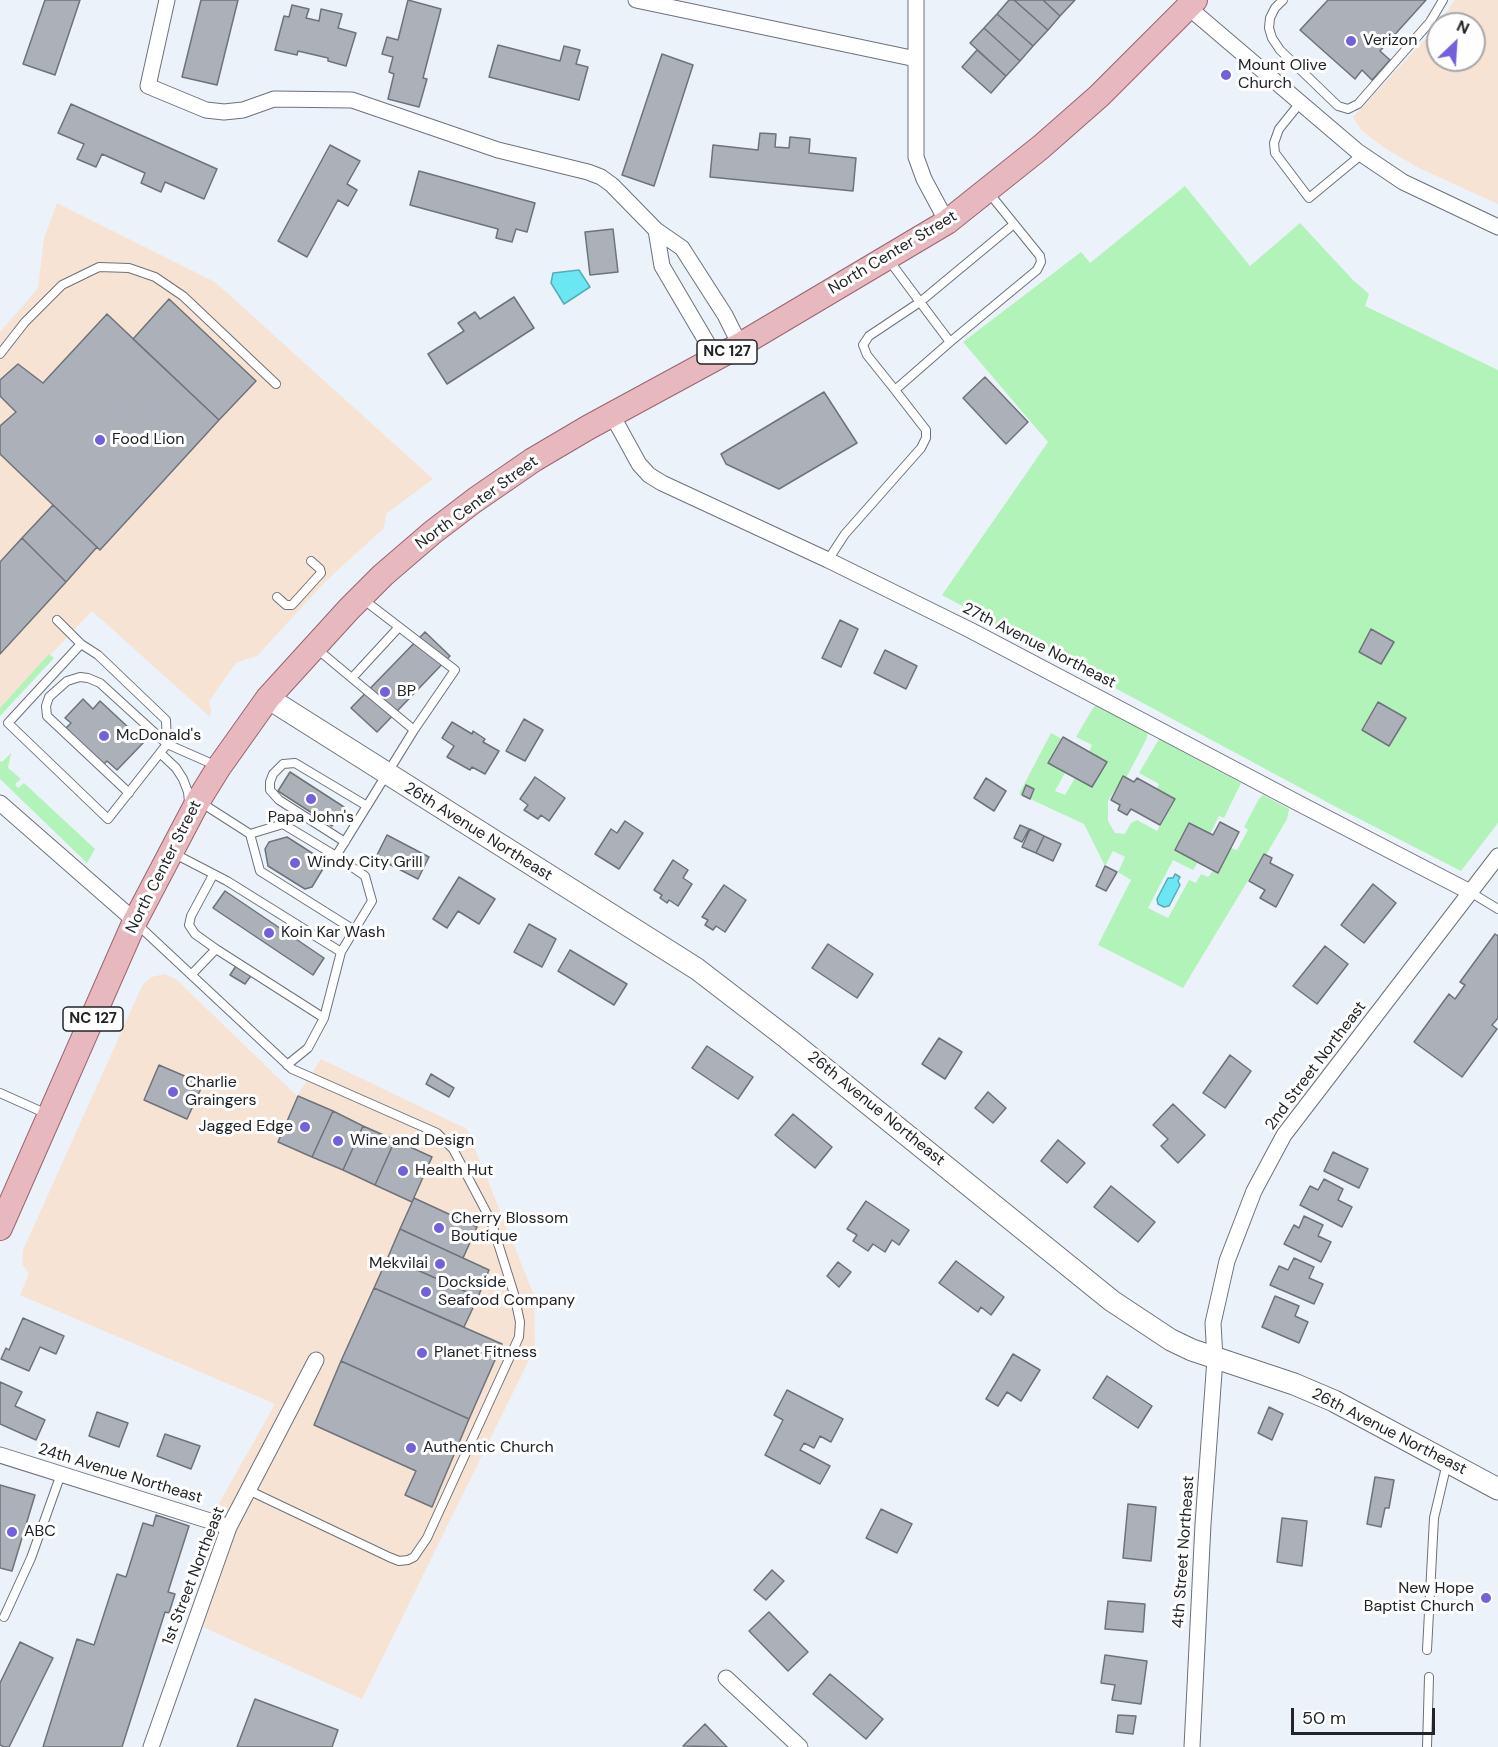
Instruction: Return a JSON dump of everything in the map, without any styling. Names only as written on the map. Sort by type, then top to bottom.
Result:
[{"type":"main road","name":"North Center Street","points":[[0,1228],[135,921],[194,808],[219,767],[268,698],[361,597],[397,563],[465,507],[533,460],[740,345],[948,222],[988,191],[1099,96],[1192,4]]},
{"type":"street","points":[[167,0],[148,86],[206,110],[224,112],[243,110],[274,99],[359,101],[498,150],[601,177],[617,189],[656,230],[682,248],[740,345]]},
{"type":"street","points":[[636,0],[916,59]]},
{"type":"street","points":[[916,0],[916,157],[924,179],[948,222]]},
{"type":"street","points":[[1192,4],[1300,103],[1361,155],[1403,182],[1498,226]]},
{"type":"street","points":[[656,230],[662,266],[716,358]]},
{"type":"street","points":[[662,266],[682,248]]},
{"type":"street","name":"27th Avenue Northeast","points":[[612,415],[639,464],[649,475],[662,483],[828,560],[970,630],[1470,892]]},
{"type":"street","name":"26th Avenue Northeast","points":[[268,698],[697,969],[788,1039],[1112,1300],[1171,1340],[1215,1359],[1294,1384],[1334,1401],[1498,1488]]},
{"type":"street","points":[[0,803],[135,921]]},
{"type":"street","name":"2nd Street Northeast","points":[[1215,1359],[1213,1323],[1227,1261],[1254,1191],[1284,1135],[1330,1078],[1498,856]]},
{"type":"street","name":"4th Street Northeast","points":[[1192,1747],[1203,1524],[1215,1359]]},
{"type":"street","name":"1st Street Northeast","points":[[151,1747],[229,1527],[316,1360]]},
{"type":"street","name":"24th Avenue Northeast","points":[[0,1455],[229,1527]]},
{"type":"street","points":[[726,1678],[800,1747]]},
{"type":"lane","points":[[1283,0],[1275,8],[1270,18],[1269,28],[1272,38],[1280,50],[1338,106],[1348,109],[1358,104],[1430,22],[1443,0]]},
{"type":"lane","points":[[1300,103],[1279,129],[1274,143],[1275,153],[1310,198],[1361,155]]},
{"type":"lane","points":[[895,390],[1037,270],[1041,262],[1040,256],[988,191]]},
{"type":"lane","points":[[828,560],[845,534],[921,448],[926,438],[926,430],[867,355],[863,345],[869,336],[920,302],[1014,224]]},
{"type":"lane","points":[[887,258],[950,342]]},
{"type":"lane","points":[[0,354],[25,322],[62,285],[99,267],[129,268],[155,277],[183,296],[276,384]]},
{"type":"lane","points":[[277,597],[286,605],[292,605],[321,573],[311,561]]},
{"type":"lane","points":[[336,856],[414,729],[455,670],[361,597]]},
{"type":"lane","points":[[57,620],[81,644],[98,655],[166,720],[167,744],[108,819],[8,723],[81,644]]},
{"type":"lane","points":[[352,678],[399,627]]},
{"type":"lane","points":[[313,647],[414,729]]},
{"type":"lane","points":[[129,793],[52,722],[45,711],[49,697],[61,685],[80,677],[95,680],[108,689],[167,744],[219,767]]},
{"type":"lane","points":[[160,753],[176,768],[183,779],[194,808],[250,834],[283,824],[365,876],[372,901],[341,952],[324,1018],[308,1048],[287,1065]]},
{"type":"lane","points":[[345,842],[279,800],[270,789],[273,774],[283,764],[295,763],[367,806]]},
{"type":"lane","points":[[250,834],[257,867],[260,871],[354,930]]},
{"type":"lane","points":[[171,852],[227,881],[341,952]]},
{"type":"lane","points":[[213,875],[191,916],[189,926],[195,934],[324,1018]]},
{"type":"lane","points":[[1470,892],[1498,909]]},
{"type":"lane","points":[[135,921],[249,1026],[287,1065],[437,1133],[453,1149],[490,1221],[514,1294],[520,1322],[519,1337],[427,1538],[414,1557],[399,1561],[388,1557],[248,1490]]},
{"type":"lane","points":[[192,974],[216,949]]},
{"type":"lane","points":[[0,1093],[51,1116]]},
{"type":"lane","points":[[1426,1650],[1434,1518],[1448,1461]]},
{"type":"lane","points":[[3,1617],[31,1558],[61,1474]]},
{"type":"lane","points":[[1427,1747],[1429,1677]]},
{"type":"shaded area","points":[[1455,0],[1498,0],[1498,204],[1421,169],[1386,149],[1361,130],[1353,117],[1426,38],[1426,72],[1486,72],[1486,12],[1447,12]]},
{"type":"shaded area","points":[[57,203],[215,282],[433,479],[386,514],[384,528],[327,580],[257,656],[236,663],[209,701],[210,717],[92,611],[0,708],[0,332],[38,288],[44,238]]},
{"type":"shaded area","points":[[165,974],[176,979],[297,1096],[321,1059],[467,1129],[534,1295],[535,1348],[362,1699],[203,1627],[239,1517],[217,1507],[275,1404],[20,1295],[29,1273],[22,1264],[23,1250],[142,986],[151,977]]},
{"type":"green space","points":[[1185,186],[1250,266],[1300,223],[1369,294],[1365,306],[1498,370],[1498,823],[1461,871],[1338,808],[942,595],[1048,442],[963,342],[1081,252],[1090,263]]},
{"type":"green space","points":[[49,654],[54,658],[0,716],[0,708]]},
{"type":"green space","points":[[1097,705],[1148,732],[1126,778],[1123,777],[1108,801],[1108,821],[1115,833],[1125,834],[1131,823],[1137,820],[1157,831],[1175,799],[1157,789],[1159,784],[1139,773],[1159,739],[1241,783],[1224,818],[1219,816],[1210,834],[1189,823],[1175,850],[1198,862],[1193,870],[1173,860],[1148,908],[1168,918],[1189,880],[1196,883],[1201,874],[1208,877],[1231,848],[1237,850],[1248,830],[1244,827],[1263,795],[1289,809],[1287,819],[1266,855],[1264,854],[1183,988],[1098,945],[1131,880],[1118,872],[1125,857],[1113,851],[1105,866],[1084,824],[1030,799],[1034,788],[1026,785],[1022,795],[1019,794],[1051,733],[1062,739],[1048,763],[1065,773],[1055,791],[1065,795],[1075,778],[1093,787],[1107,762],[1089,752],[1092,745],[1076,737]]},
{"type":"green space","points":[[11,753],[8,768],[21,779],[15,784],[18,788],[24,783],[95,849],[87,863],[0,779],[0,761],[2,762]]},
{"type":"water","points":[[579,270],[590,287],[564,304],[551,283],[553,273]]},
{"type":"water","points":[[1175,874],[1180,877],[1178,881],[1180,885],[1169,906],[1164,907],[1158,904],[1157,899],[1168,878],[1173,878]]},
{"type":"building","points":[[45,0],[80,0],[55,75],[23,64]]},
{"type":"building","points":[[201,0],[238,0],[217,85],[182,77]]},
{"type":"building","points":[[408,0],[441,9],[423,78],[427,79],[419,107],[388,99],[394,74],[389,72],[393,57],[382,54],[387,37],[398,40]]},
{"type":"building","points":[[1009,0],[1014,0],[1048,30],[1033,46],[997,14]]},
{"type":"building","points":[[1014,0],[1043,0],[1060,16],[1048,30]]},
{"type":"building","points":[[1043,0],[1075,0],[1060,16]]},
{"type":"building","name":"Verizon","points":[[1328,0],[1426,0],[1380,51],[1390,60],[1372,80],[1362,70],[1355,79],[1300,30]]},
{"type":"building","points":[[292,5],[309,9],[306,18],[319,21],[321,9],[342,14],[338,28],[356,33],[346,66],[328,61],[328,58],[298,51],[297,55],[275,50],[284,16],[289,17]]},
{"type":"building","points":[[997,14],[1033,46],[1020,61],[984,28]]},
{"type":"building","points":[[984,28],[1020,61],[1006,76],[970,43]]},
{"type":"building","points":[[498,45],[560,61],[564,46],[580,50],[576,64],[588,67],[579,100],[489,77]]},
{"type":"building","points":[[977,50],[1006,76],[991,93],[962,67]]},
{"type":"building","points":[[662,54],[693,65],[654,186],[622,175]]},
{"type":"building","points":[[71,104],[217,169],[204,199],[165,182],[161,192],[141,183],[145,173],[102,154],[96,167],[77,159],[84,144],[58,133]]},
{"type":"building","points":[[760,133],[776,134],[775,147],[789,148],[790,137],[810,139],[809,153],[856,158],[853,191],[710,177],[713,145],[758,150]]},
{"type":"building","points":[[330,145],[360,161],[347,184],[357,190],[348,206],[338,200],[307,257],[278,241]]},
{"type":"building","points":[[419,171],[535,203],[527,232],[516,229],[512,242],[496,238],[498,229],[410,205]]},
{"type":"building","points":[[613,229],[618,272],[590,275],[585,232]]},
{"type":"building","points":[[514,297],[534,328],[447,384],[428,354],[464,331],[458,323],[475,312],[480,319]]},
{"type":"building","points":[[169,299],[256,381],[219,420],[133,339]]},
{"type":"building","name":"Food Lion","points":[[107,314],[219,420],[100,550],[0,454],[0,426],[16,412],[0,396],[0,380],[18,364],[43,383]]},
{"type":"building","points":[[985,377],[1028,422],[1006,444],[963,398]]},
{"type":"building","points":[[824,392],[857,443],[779,489],[726,464],[721,454]]},
{"type":"building","points":[[53,505],[97,547],[66,582],[22,538]]},
{"type":"building","points":[[22,538],[66,582],[0,654],[0,562]]},
{"type":"building","points":[[840,620],[858,629],[841,667],[822,658]]},
{"type":"building","points":[[1371,629],[1394,642],[1381,664],[1359,652]]},
{"type":"building","points":[[425,632],[450,656],[377,732],[351,708]]},
{"type":"building","points":[[885,650],[917,666],[906,689],[874,673]]},
{"type":"building","name":"McDonald's","points":[[83,699],[93,709],[100,701],[144,742],[117,770],[107,761],[103,765],[65,729],[71,723],[65,718]]},
{"type":"building","points":[[1378,702],[1406,718],[1389,746],[1362,730]]},
{"type":"building","points":[[524,719],[543,730],[525,761],[506,751]]},
{"type":"building","points":[[452,722],[472,734],[473,731],[485,739],[483,742],[499,751],[485,774],[472,767],[470,770],[447,757],[454,746],[442,738]]},
{"type":"building","points":[[1063,737],[1107,762],[1092,787],[1048,763]]},
{"type":"building","name":"Papa John's","points":[[290,772],[344,807],[332,826],[278,791]]},
{"type":"building","points":[[1123,776],[1134,782],[1137,778],[1175,799],[1160,825],[1131,809],[1127,815],[1118,810],[1120,805],[1111,800]]},
{"type":"building","points":[[535,777],[565,798],[549,821],[541,815],[538,819],[524,810],[528,805],[520,799]]},
{"type":"building","points":[[986,778],[1006,791],[994,811],[974,798]]},
{"type":"building","points":[[1026,785],[1034,789],[1030,799],[1022,795]]},
{"type":"building","points":[[625,821],[643,833],[619,869],[595,854],[611,829],[617,833]]},
{"type":"building","points":[[1220,822],[1239,832],[1218,873],[1175,850],[1189,823],[1213,835]]},
{"type":"building","points":[[1020,825],[1029,829],[1022,842],[1014,838]]},
{"type":"building","points":[[1030,829],[1044,836],[1036,853],[1022,847]]},
{"type":"building","points":[[387,835],[429,857],[418,879],[387,863],[389,861],[377,855]]},
{"type":"building","points":[[1044,836],[1061,844],[1053,861],[1036,853]]},
{"type":"building","name":"Windy City Grill","points":[[287,837],[323,860],[324,867],[312,887],[305,889],[268,866],[265,849],[269,842]]},
{"type":"building","points":[[1264,854],[1272,858],[1270,863],[1293,875],[1276,907],[1260,898],[1265,890],[1249,881]]},
{"type":"building","points":[[673,860],[688,870],[683,878],[692,884],[678,906],[669,900],[667,903],[660,898],[662,895],[654,890]]},
{"type":"building","points":[[1105,866],[1117,872],[1106,891],[1096,886]]},
{"type":"building","points":[[459,877],[495,899],[479,924],[458,911],[447,928],[433,919]]},
{"type":"building","points":[[1373,884],[1396,903],[1364,943],[1341,925]]},
{"type":"building","points":[[724,885],[746,900],[725,932],[716,926],[713,930],[705,925],[708,920],[702,917]]},
{"type":"building","name":"Koin Kar Wash","points":[[225,891],[324,958],[313,975],[213,908]]},
{"type":"building","points":[[529,924],[556,939],[542,967],[514,952]]},
{"type":"building","points":[[1495,934],[1498,936],[1498,1018],[1492,1025],[1497,1029],[1462,1077],[1414,1042],[1449,994],[1455,999],[1465,985],[1460,982]]},
{"type":"building","points":[[828,944],[873,974],[857,998],[812,968]]},
{"type":"building","points":[[1325,946],[1348,964],[1317,1004],[1293,986]]},
{"type":"building","points":[[570,950],[627,984],[614,1005],[558,971]]},
{"type":"building","points":[[240,960],[255,970],[245,984],[230,975]]},
{"type":"building","points":[[939,1038],[962,1052],[945,1079],[922,1064]]},
{"type":"building","points":[[707,1046],[753,1077],[738,1099],[692,1068]]},
{"type":"building","points":[[1230,1055],[1251,1071],[1225,1108],[1203,1093]]},
{"type":"building","name":"Charlie Graingers","points":[[159,1065],[203,1084],[187,1119],[144,1100]]},
{"type":"building","points":[[431,1074],[454,1088],[449,1097],[426,1084]]},
{"type":"building","points":[[988,1092],[1006,1108],[993,1123],[975,1108]]},
{"type":"building","name":"Jagged Edge","points":[[298,1096],[333,1111],[312,1157],[278,1142]]},
{"type":"building","points":[[1173,1104],[1205,1135],[1178,1163],[1161,1146],[1168,1139],[1153,1125]]},
{"type":"building","name":"Wine and Design","points":[[333,1111],[363,1126],[343,1170],[312,1157]]},
{"type":"building","points":[[793,1114],[832,1147],[815,1168],[775,1135]]},
{"type":"building","points":[[363,1126],[395,1140],[375,1185],[343,1170]]},
{"type":"building","name":"Health Hut","points":[[395,1140],[432,1157],[412,1202],[375,1185]]},
{"type":"building","points":[[1058,1140],[1085,1163],[1067,1183],[1041,1161]]},
{"type":"building","points":[[1333,1152],[1368,1169],[1359,1188],[1324,1171]]},
{"type":"building","points":[[1324,1179],[1343,1189],[1338,1200],[1352,1207],[1342,1227],[1300,1205],[1310,1186],[1318,1190]]},
{"type":"building","points":[[1111,1186],[1155,1222],[1138,1242],[1094,1207]]},
{"type":"building","name":"Cherry Blossom Boutique","points":[[414,1198],[477,1227],[463,1258],[400,1229]]},
{"type":"building","points":[[866,1201],[909,1230],[899,1245],[892,1240],[885,1252],[873,1244],[868,1251],[853,1241],[857,1235],[847,1229]]},
{"type":"building","points":[[1304,1216],[1323,1225],[1318,1236],[1331,1242],[1321,1262],[1284,1244],[1294,1225],[1299,1228]]},
{"type":"building","name":"Mekvilai","points":[[400,1229],[489,1270],[478,1297],[388,1257]]},
{"type":"building","name":"Dockside Seafood Company","points":[[388,1257],[478,1297],[464,1327],[374,1288]]},
{"type":"building","points":[[1294,1258],[1314,1267],[1309,1278],[1323,1284],[1314,1304],[1270,1285],[1279,1266],[1288,1270]]},
{"type":"building","points":[[956,1261],[1004,1297],[991,1315],[981,1307],[978,1312],[939,1283]]},
{"type":"building","points":[[838,1262],[851,1272],[839,1287],[827,1276]]},
{"type":"building","name":"Planet Fitness","points":[[374,1288],[502,1344],[469,1419],[341,1361]]},
{"type":"building","points":[[1275,1296],[1299,1306],[1295,1316],[1308,1322],[1299,1343],[1262,1327]]},
{"type":"building","points":[[23,1318],[64,1336],[56,1354],[40,1347],[29,1371],[1,1359],[6,1348],[9,1350]]},
{"type":"building","points":[[1013,1354],[1040,1370],[1021,1401],[1007,1392],[998,1406],[986,1399]]},
{"type":"building","name":"Authentic Church","points":[[341,1361],[469,1419],[432,1507],[405,1495],[416,1471],[314,1425]]},
{"type":"building","points":[[1107,1376],[1152,1406],[1138,1428],[1093,1398]]},
{"type":"building","points":[[0,1382],[22,1392],[15,1406],[45,1420],[36,1440],[0,1424]]},
{"type":"building","points":[[787,1390],[843,1419],[831,1442],[820,1436],[814,1448],[804,1443],[800,1450],[830,1466],[820,1484],[765,1455],[783,1420],[774,1415]]},
{"type":"building","points":[[1269,1407],[1283,1414],[1272,1440],[1258,1433]]},
{"type":"building","points":[[97,1412],[128,1423],[119,1447],[89,1436]]},
{"type":"building","points":[[165,1434],[200,1446],[191,1469],[157,1456]]},
{"type":"building","points":[[1375,1477],[1394,1480],[1389,1508],[1385,1508],[1381,1527],[1367,1524]]},
{"type":"building","name":"ABC","points":[[0,1485],[35,1495],[12,1571],[0,1568]]},
{"type":"building","points":[[1128,1504],[1156,1507],[1151,1561],[1123,1558]]},
{"type":"building","points":[[881,1509],[912,1524],[897,1553],[866,1538]]},
{"type":"building","points":[[156,1515],[189,1526],[168,1592],[175,1594],[169,1613],[165,1612],[122,1747],[43,1747],[77,1639],[94,1645],[117,1574],[126,1577],[143,1523],[153,1526]]},
{"type":"building","points":[[1282,1518],[1307,1521],[1302,1566],[1277,1562]]},
{"type":"building","points":[[772,1570],[784,1581],[766,1600],[754,1590]]},
{"type":"building","points":[[1108,1601],[1145,1604],[1143,1632],[1105,1629]]},
{"type":"building","points":[[769,1612],[808,1652],[788,1671],[749,1631]]},
{"type":"building","points":[[20,1642],[53,1658],[9,1747],[4,1747],[0,1745],[0,1683]]},
{"type":"building","points":[[1105,1655],[1147,1661],[1141,1704],[1112,1700],[1115,1685],[1101,1683]]},
{"type":"building","points":[[830,1674],[883,1719],[866,1739],[813,1694]]},
{"type":"building","points":[[255,1699],[338,1730],[332,1747],[237,1747]]},
{"type":"building","points":[[1118,1715],[1136,1716],[1133,1734],[1116,1732]]},
{"type":"building","points":[[705,1724],[727,1747],[683,1746]]},
{"type":"place","name":"Verizon","points":[[1351,41]]},
{"type":"place","name":"Mount Olive Church","points":[[1226,75]]},
{"type":"place","name":"Food Lion","points":[[100,440]]},
{"type":"place","name":"BP","points":[[385,692]]},
{"type":"place","name":"McDonald's","points":[[104,736]]},
{"type":"place","name":"Papa John's","points":[[311,799]]},
{"type":"place","name":"Windy City Grill","points":[[295,863]]},
{"type":"place","name":"Koin Kar Wash","points":[[269,933]]},
{"type":"place","name":"Charlie Graingers","points":[[173,1092]]},
{"type":"place","name":"Jagged Edge","points":[[305,1127]]},
{"type":"place","name":"Wine and Design","points":[[338,1141]]},
{"type":"place","name":"Health Hut","points":[[403,1171]]},
{"type":"place","name":"Cherry Blossom Boutique","points":[[439,1228]]},
{"type":"place","name":"Mekvilai","points":[[440,1264]]},
{"type":"place","name":"Dockside Seafood Company","points":[[426,1292]]},
{"type":"place","name":"Planet Fitness","points":[[422,1353]]},
{"type":"place","name":"Authentic Church","points":[[411,1448]]},
{"type":"place","name":"ABC","points":[[12,1532]]},
{"type":"place","name":"New Hope Baptist Church","points":[[1486,1598]]}]
